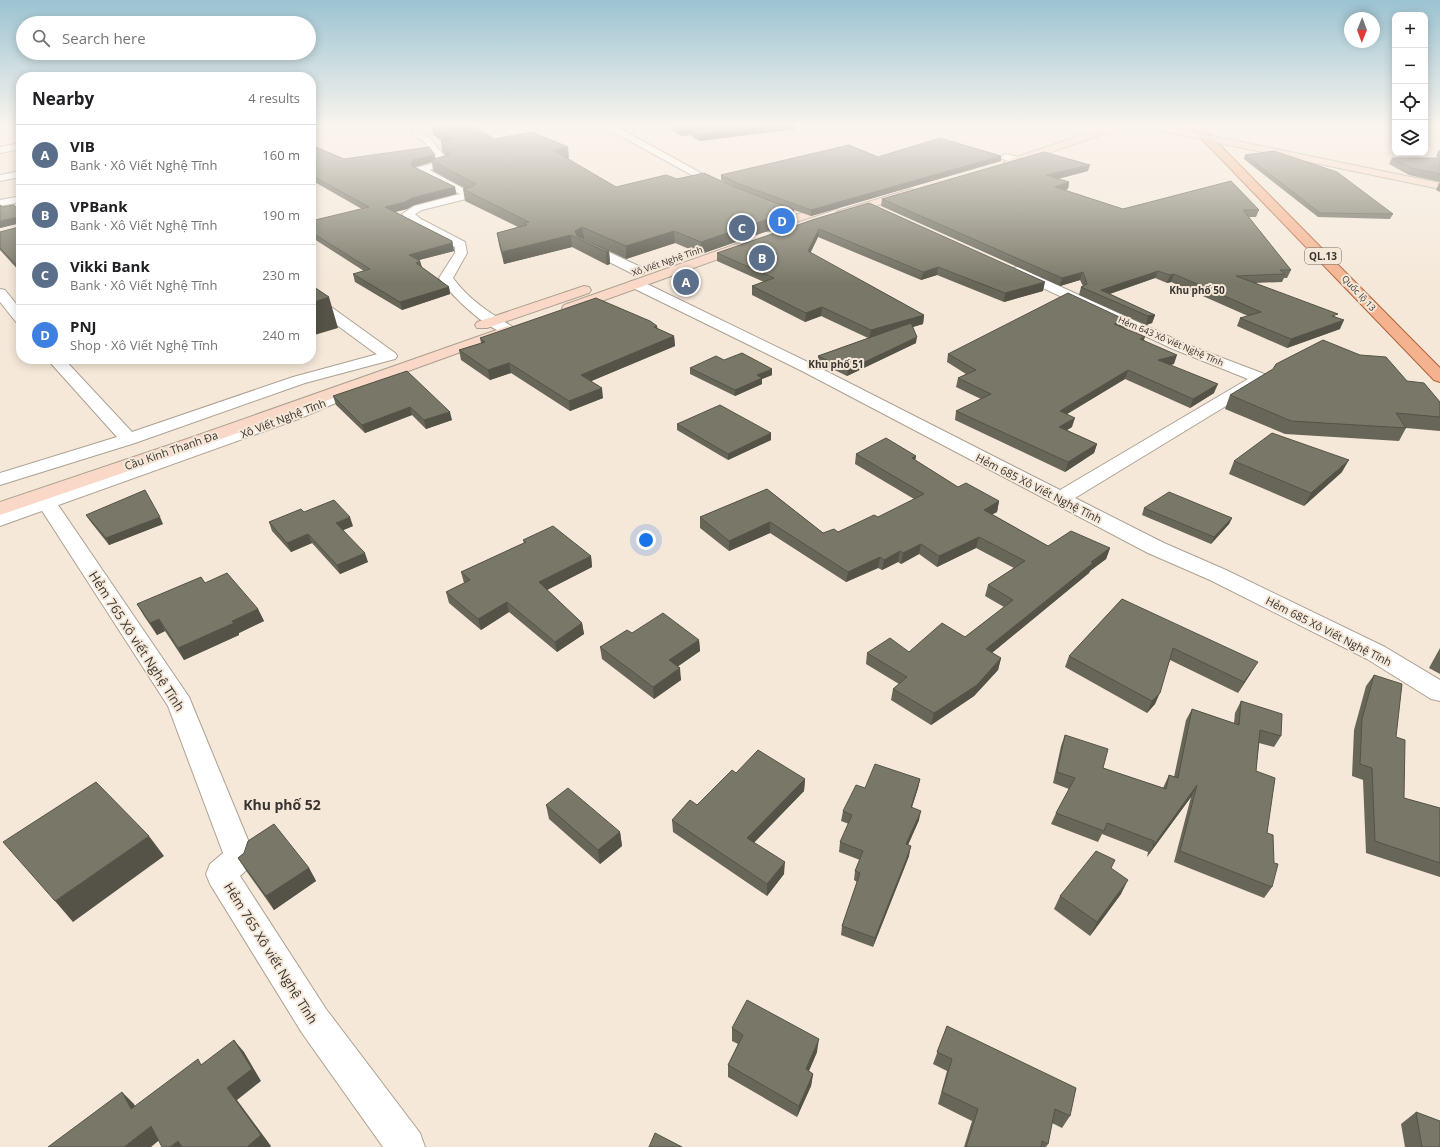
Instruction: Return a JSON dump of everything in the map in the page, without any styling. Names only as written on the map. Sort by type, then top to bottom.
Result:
[{"type":"main road","name":"Quốc lộ 13","points":[[1245,178],[1440,377]]},
{"type":"main road","points":[[1399,178],[1440,186]]},
{"type":"main road","name":"Xô Viết Nghệ Tĩnh","points":[[315,385],[400,358],[508,330],[637,278],[752,233],[797,217],[922,185],[868,205],[810,222],[637,278],[471,328]]},
{"type":"main road","name":"Xô Viết Nghệ Tĩnh","points":[[342,388],[400,358]]},
{"type":"main road","name":"Cầu Kinh Thanh Đa","points":[[0,495],[315,385]]},
{"type":"main road","name":"Cầu Kinh Thanh Đa","points":[[0,509],[186,446],[342,388]]},
{"type":"street","points":[[437,178],[470,195],[418,208],[408,214],[418,222],[461,245],[461,254],[446,278],[451,287],[493,321],[508,330]]},
{"type":"street","points":[[703,178],[734,193]]},
{"type":"street","points":[[0,203],[16,200]]},
{"type":"street","points":[[868,205],[890,214]]},
{"type":"street","points":[[783,212],[810,222]]},
{"type":"street","name":"Hẻm 685 Xô Viết Nghệ Tĩnh","points":[[583,244],[637,278],[810,369],[1156,548],[1218,575],[1376,653],[1440,692]]},
{"type":"street","name":"Hẻm 643 Xô viết Nghệ Tĩnh","points":[[1003,265],[1178,346],[1261,378],[1060,499]]},
{"type":"street","points":[[0,293],[16,313]]},
{"type":"street","points":[[316,302],[400,358]]},
{"type":"street","name":"Xô Viết Nghệ Tĩnh","points":[[0,479],[129,439],[299,380],[400,358]]},
{"type":"street","name":"Xô Viết Nghệ Tĩnh","points":[[0,520],[295,414],[400,358]]},
{"type":"street","points":[[60,364],[129,439]]},
{"type":"street","name":"Hẻm 765 Xô viết Nghệ Tĩnh","points":[[47,503],[180,704],[240,857],[221,874],[314,1021],[406,1147]]},
{"type":"building","points":[[316,178],[436,178],[455,187],[412,198],[405,202],[385,207],[452,241],[452,243],[409,255],[420,261],[416,263],[449,287],[400,302],[353,274],[370,269],[316,235],[316,220],[369,207]]},
{"type":"building","points":[[464,178],[600,178],[616,187],[655,178],[677,179],[684,178],[714,178],[794,210],[701,242],[674,231],[626,246],[582,227],[575,231],[577,236],[609,251],[606,252],[571,235],[502,252],[497,233],[527,225],[524,223],[529,222],[463,189],[472,187],[476,184]]},
{"type":"building","points":[[726,178],[925,178],[811,210],[739,184]]},
{"type":"building","points":[[956,178],[1054,178],[1069,182],[1055,187],[1123,209],[1231,181],[1259,210],[1243,210],[1291,270],[1280,270],[1285,274],[1236,276],[1338,314],[1332,316],[1344,320],[1291,339],[1240,318],[1261,312],[1174,274],[1170,275],[1158,271],[1101,290],[1155,315],[1148,316],[1081,287],[1087,284],[1083,272],[1062,278],[882,199]]},
{"type":"building","points":[[1274,178],[1344,178],[1393,214],[1320,213]]},
{"type":"building","points":[[869,203],[1045,282],[1005,293],[938,267],[923,272],[819,229],[808,251],[924,315],[871,330],[822,307],[806,313],[752,286],[774,278],[717,253],[815,219]]},
{"type":"building","points":[[0,205],[3,207],[14,205],[16,207],[16,218],[0,221]]},
{"type":"building","points":[[16,228],[16,265],[0,248],[0,232]]},
{"type":"building","points":[[316,288],[329,297],[316,301]]},
{"type":"building","points":[[1068,293],[1128,321],[1114,324],[1145,337],[1140,339],[1177,355],[1158,360],[1218,384],[1193,399],[1128,370],[1060,411],[1075,418],[1059,427],[1097,444],[1068,462],[956,411],[991,394],[958,378],[976,370],[948,354]]},
{"type":"building","points":[[596,298],[650,321],[657,326],[654,327],[674,336],[581,375],[602,388],[569,401],[509,363],[488,370],[459,350],[485,342],[480,338]]},
{"type":"building","points":[[911,323],[917,337],[848,370],[818,356]]},
{"type":"building","points":[[1323,340],[1360,355],[1386,357],[1407,381],[1424,383],[1440,402],[1440,417],[1396,413],[1406,428],[1291,421],[1230,395],[1273,369],[1276,364]]},
{"type":"building","points":[[742,353],[772,369],[757,375],[762,378],[735,390],[690,368],[716,356],[724,360]]},
{"type":"building","points":[[407,371],[450,412],[424,420],[410,407],[362,425],[333,396]]},
{"type":"building","points":[[720,405],[771,433],[728,454],[677,424]]},
{"type":"building","points":[[1272,433],[1349,460],[1311,493],[1234,461]]},
{"type":"building","points":[[886,438],[916,456],[912,458],[958,487],[966,483],[999,501],[984,510],[1048,546],[1071,531],[1110,548],[986,649],[1001,658],[977,685],[934,713],[893,689],[907,677],[867,653],[890,638],[909,652],[942,623],[965,637],[1013,600],[988,585],[1025,561],[979,537],[939,556],[921,544],[903,553],[900,551],[884,560],[880,557],[848,572],[770,522],[729,541],[700,517],[767,489],[823,533],[834,529],[838,532],[874,515],[878,517],[924,494],[856,454]]},
{"type":"building","points":[[145,490],[160,517],[106,538],[86,515]]},
{"type":"building","points":[[1169,492],[1232,518],[1214,537],[1144,508]]},
{"type":"building","points":[[334,500],[350,517],[336,523],[365,553],[337,565],[308,534],[287,543],[269,522],[301,509],[304,512]]},
{"type":"building","points":[[553,526],[591,556],[539,582],[582,623],[555,642],[507,602],[478,619],[446,592],[470,580],[461,572],[526,542],[523,540]]},
{"type":"building","points":[[227,573],[258,609],[232,621],[234,623],[178,648],[159,619],[150,623],[137,604],[201,577],[205,583]]},
{"type":"building","points":[[1122,599],[1258,662],[1244,682],[1173,648],[1160,693],[1152,701],[1069,656]]},
{"type":"building","points":[[663,613],[699,640],[669,660],[680,668],[653,687],[600,647],[627,630],[632,633]]},
{"type":"building","points":[[1374,675],[1402,684],[1396,737],[1405,740],[1404,798],[1440,808],[1440,863],[1375,841],[1372,768],[1360,764],[1362,719]]},
{"type":"building","points":[[1241,701],[1282,714],[1281,736],[1260,730],[1256,771],[1275,778],[1267,833],[1273,835],[1274,863],[1278,864],[1272,887],[1180,851],[1197,785],[1153,846],[1154,841],[1107,823],[1104,831],[1056,813],[1075,778],[1057,772],[1065,735],[1108,749],[1103,768],[1166,789],[1169,775],[1178,778],[1192,709],[1239,725]]},
{"type":"building","points":[[758,750],[805,779],[747,838],[785,862],[767,884],[672,820],[690,800],[697,805],[732,770],[736,773]]},
{"type":"building","points":[[875,764],[920,779],[911,807],[921,811],[906,844],[911,846],[875,938],[842,926],[860,873],[855,871],[863,851],[840,842],[852,815],[843,811],[856,785],[865,788]]},
{"type":"building","points":[[96,782],[149,836],[55,901],[3,842]]},
{"type":"building","points":[[568,788],[620,832],[598,850],[546,805]]},
{"type":"building","points":[[274,824],[309,868],[266,896],[238,858],[244,853],[248,841]]},
{"type":"building","points":[[1096,851],[1115,860],[1111,868],[1128,880],[1097,922],[1060,896]]},
{"type":"building","points":[[747,1000],[819,1039],[806,1069],[813,1074],[799,1106],[728,1065],[743,1035],[732,1028]]},
{"type":"building","points":[[947,1026],[1076,1088],[1070,1116],[1055,1109],[1048,1144],[1042,1141],[1041,1147],[966,1147],[978,1109],[942,1092],[952,1059],[937,1052]]},
{"type":"building","points":[[234,1040],[252,1069],[227,1088],[261,1135],[247,1147],[182,1147],[178,1141],[170,1147],[162,1147],[151,1126],[124,1147],[48,1147],[122,1092],[131,1109],[198,1059],[201,1065]]},
{"type":"building","points":[[1416,1112],[1440,1121],[1440,1147],[1422,1147]]},
{"type":"building","points":[[655,1133],[682,1147],[649,1147]]},
{"type":"place","name":"PNJ","points":[[782,221]]},
{"type":"place","name":"Vikki Bank","points":[[742,228]]},
{"type":"place","name":"VPBank","points":[[762,258]]},
{"type":"place","name":"VIB","points":[[686,282]]},
{"type":"district","name":"Khu phố 50","points":[[1197,290]]},
{"type":"district","name":"Khu phố 51","points":[[836,364]]},
{"type":"district","name":"Khu phố 52","points":[[282,804]]}]
